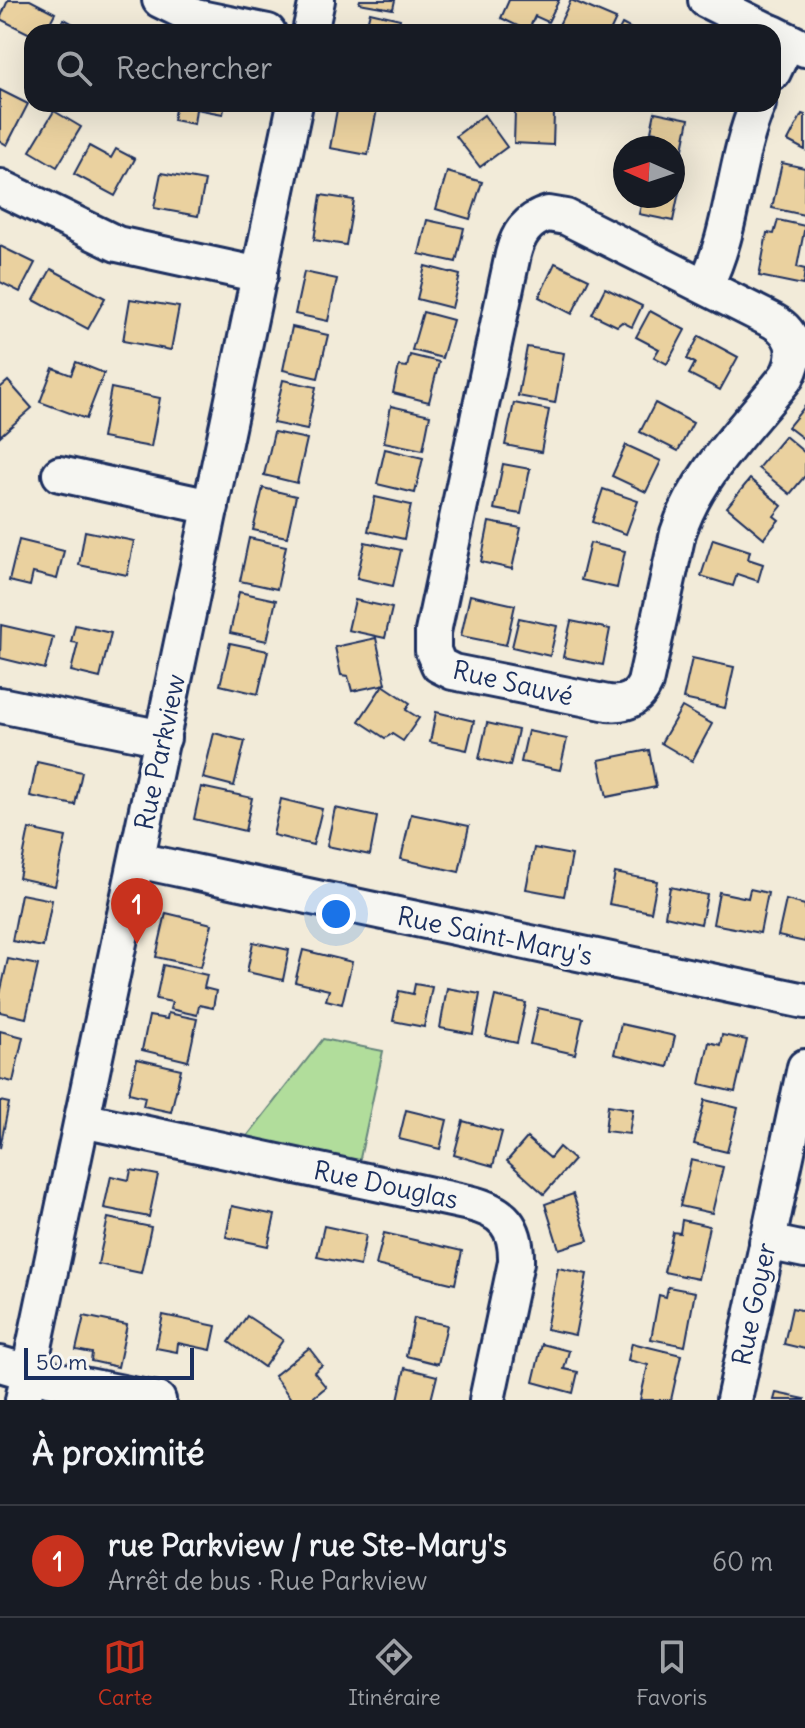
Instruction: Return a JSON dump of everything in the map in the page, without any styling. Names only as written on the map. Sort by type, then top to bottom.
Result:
[{"type":"street","points":[[160,0],[195,17],[229,24]]},
{"type":"street","points":[[312,24],[317,0]]},
{"type":"street","points":[[706,0],[754,24]]},
{"type":"street","name":"Rue Parkview","points":[[17,1379],[82,1120],[293,112]]},
{"type":"street","points":[[705,286],[718,257],[744,144],[755,112]]},
{"type":"street","points":[[0,187],[117,244],[260,275]]},
{"type":"street","name":"Rue Sauvé","points":[[548,214],[566,217],[705,286],[781,325],[794,345],[793,362],[787,376],[706,477],[685,512],[638,695],[624,703],[608,703],[453,672],[439,665],[433,651],[433,632],[513,254],[523,229],[548,214]]},
{"type":"street","points":[[60,474],[211,507]]},
{"type":"street","points":[[0,705],[163,738]]},
{"type":"street","name":"Rue Saint-Mary's","points":[[137,860],[805,1001]]},
{"type":"street","name":"Rue Goyer","points":[[734,1400],[805,1067]]},
{"type":"street","name":"Rue Douglas","points":[[82,1120],[469,1203],[494,1211],[509,1225],[516,1249],[516,1262],[487,1400]]},
{"type":"street","points":[[767,1242],[805,1250]]},
{"type":"street","points":[[17,1379],[158,1400]]},
{"type":"green space","points":[[323,1039],[383,1051],[359,1163],[245,1139]]},
{"type":"building","points":[[8,0],[30,0],[55,13],[49,24],[24,24],[24,31],[0,19]]},
{"type":"building","points":[[360,0],[395,0],[393,9],[359,3]]},
{"type":"building","points":[[509,0],[559,0],[548,22],[535,16],[531,24],[513,24],[501,18]]},
{"type":"building","points":[[571,0],[616,19],[614,24],[559,24]]},
{"type":"building","points":[[370,12],[400,19],[399,24],[367,24]]},
{"type":"building","points":[[0,90],[24,102],[24,112],[7,145],[0,141]]},
{"type":"building","points":[[53,112],[81,127],[57,167],[30,151]]},
{"type":"building","points":[[174,112],[196,112],[194,124],[173,120]]},
{"type":"building","points":[[337,112],[376,112],[368,155],[330,148]]},
{"type":"building","points":[[515,112],[554,113],[553,145],[514,143]]},
{"type":"building","points":[[655,112],[689,119],[685,139],[685,136],[655,136],[656,132],[651,131]]},
{"type":"building","points":[[802,114],[805,115],[805,150],[788,141]]},
{"type":"building","points":[[484,115],[507,147],[480,167],[456,136]]},
{"type":"building","points":[[89,146],[111,158],[116,149],[135,159],[115,196],[74,174]]},
{"type":"building","points":[[782,163],[805,168],[804,215],[772,208]]},
{"type":"building","points":[[447,172],[482,182],[470,219],[436,209]]},
{"type":"building","points":[[161,173],[205,181],[198,216],[154,208]]},
{"type":"building","points":[[321,195],[354,200],[346,245],[314,240]]},
{"type":"building","points":[[640,208],[676,208],[673,221],[639,214]]},
{"type":"building","points":[[427,220],[464,228],[456,262],[419,254]]},
{"type":"building","points":[[778,220],[805,226],[797,267],[805,269],[803,285],[759,276],[767,233],[774,234]]},
{"type":"building","points":[[0,246],[35,263],[20,292],[0,282]]},
{"type":"building","points":[[555,263],[589,279],[572,314],[539,297]]},
{"type":"building","points":[[425,266],[460,275],[452,308],[417,299]]},
{"type":"building","points":[[51,269],[105,298],[88,329],[34,300]]},
{"type":"building","points":[[304,272],[337,279],[328,321],[295,314]]},
{"type":"building","points":[[605,288],[642,306],[632,327],[622,322],[617,326],[592,314]]},
{"type":"building","points":[[130,299],[179,307],[171,350],[123,341]]},
{"type":"building","points":[[650,311],[685,330],[667,364],[654,357],[659,349],[636,337]]},
{"type":"building","points":[[423,312],[453,320],[442,358],[412,350]]},
{"type":"building","points":[[292,327],[328,335],[318,378],[283,370]]},
{"type":"building","points":[[699,336],[738,357],[720,390],[689,374],[695,363],[687,359]]},
{"type":"building","points":[[527,347],[564,353],[555,403],[518,396]]},
{"type":"building","points":[[410,355],[439,362],[429,402],[393,393],[399,366],[407,367]]},
{"type":"building","points":[[76,362],[104,373],[86,419],[40,402],[53,368],[71,375]]},
{"type":"building","points":[[283,380],[316,387],[307,430],[273,423]]},
{"type":"building","points":[[8,381],[32,408],[0,436],[0,388]]},
{"type":"building","points":[[111,388],[160,398],[151,447],[102,438]]},
{"type":"building","points":[[514,403],[549,410],[541,452],[505,445]]},
{"type":"building","points":[[655,403],[693,423],[678,451],[640,432]]},
{"type":"building","points":[[391,406],[430,415],[423,450],[384,442]]},
{"type":"building","points":[[805,406],[805,440],[788,427]]},
{"type":"building","points":[[274,432],[307,439],[297,483],[264,475]]},
{"type":"building","points":[[785,436],[805,453],[805,476],[790,494],[758,468]]},
{"type":"building","points":[[626,445],[661,461],[646,492],[612,476]]},
{"type":"building","points":[[385,449],[423,458],[415,493],[377,484]]},
{"type":"building","points":[[503,464],[530,469],[521,514],[494,509]]},
{"type":"building","points":[[750,479],[782,506],[774,516],[779,520],[764,538],[727,507]]},
{"type":"building","points":[[263,488],[296,496],[287,537],[253,530]]},
{"type":"building","points":[[603,489],[638,501],[626,534],[592,522]]},
{"type":"building","points":[[375,497],[411,505],[404,539],[368,531]]},
{"type":"building","points":[[489,522],[521,528],[512,569],[481,562]]},
{"type":"building","points":[[85,531],[134,541],[127,575],[79,565]]},
{"type":"building","points":[[249,538],[286,546],[277,589],[240,581]]},
{"type":"building","points":[[713,539],[750,551],[748,559],[763,564],[758,581],[737,574],[733,586],[701,576]]},
{"type":"building","points":[[19,540],[64,551],[57,579],[33,573],[30,586],[9,581]]},
{"type":"building","points":[[365,542],[401,550],[393,586],[357,578]]},
{"type":"building","points":[[590,543],[625,551],[617,588],[581,580]]},
{"type":"building","points":[[239,592],[276,600],[267,641],[230,633]]},
{"type":"building","points":[[470,595],[515,605],[506,645],[461,636]]},
{"type":"building","points":[[355,600],[392,608],[385,638],[348,630]]},
{"type":"building","points":[[519,618],[557,626],[550,656],[512,647]]},
{"type":"building","points":[[571,621],[610,629],[603,665],[563,657]]},
{"type":"building","points":[[1,625],[53,637],[45,669],[0,658]]},
{"type":"building","points":[[75,625],[111,633],[100,678],[71,671],[78,643],[71,642]]},
{"type":"building","points":[[376,638],[386,684],[352,691],[348,676],[341,675],[335,647]]},
{"type":"building","points":[[230,643],[268,651],[258,694],[220,685]]},
{"type":"building","points":[[692,658],[734,667],[725,708],[683,699]]},
{"type":"building","points":[[383,685],[410,703],[406,710],[419,718],[403,741],[392,734],[385,738],[359,721]]},
{"type":"building","points":[[682,707],[712,724],[692,761],[661,743]]},
{"type":"building","points":[[436,712],[474,721],[467,750],[430,742]]},
{"type":"building","points":[[487,723],[518,730],[510,766],[479,759]]},
{"type":"building","points":[[528,731],[567,739],[560,770],[521,762]]},
{"type":"building","points":[[214,733],[245,741],[234,786],[203,778]]},
{"type":"building","points":[[649,750],[656,787],[607,797],[599,760]]},
{"type":"building","points":[[37,762],[82,772],[75,805],[30,796]]},
{"type":"building","points":[[201,787],[252,798],[245,831],[194,819]]},
{"type":"building","points":[[281,799],[322,809],[313,845],[273,835]]},
{"type":"building","points":[[335,808],[377,817],[370,855],[327,846]]},
{"type":"building","points":[[411,814],[469,826],[459,872],[401,859]]},
{"type":"building","points":[[29,829],[66,837],[55,886],[19,878]]},
{"type":"building","points":[[534,848],[572,855],[564,896],[526,889]]},
{"type":"building","points":[[615,873],[657,881],[651,912],[609,904]]},
{"type":"building","points":[[670,887],[707,895],[701,924],[665,916]]},
{"type":"building","points":[[750,889],[768,893],[760,933],[713,924],[719,892],[748,898]]},
{"type":"building","points":[[21,894],[52,900],[43,947],[12,941]]},
{"type":"building","points":[[786,900],[805,905],[805,942],[778,936]]},
{"type":"building","points":[[166,913],[212,924],[201,967],[156,957]]},
{"type":"building","points":[[253,942],[289,950],[283,980],[247,972]]},
{"type":"building","points":[[303,950],[352,962],[342,1004],[326,1000],[329,990],[295,982]]},
{"type":"building","points":[[8,959],[38,965],[26,1018],[0,1012],[0,994]]},
{"type":"building","points":[[163,965],[207,975],[204,988],[216,991],[213,1008],[199,1005],[197,1015],[170,1009],[172,1002],[156,999]]},
{"type":"building","points":[[415,984],[432,987],[424,1027],[393,1021],[399,991],[413,994]]},
{"type":"building","points":[[447,988],[480,994],[473,1034],[440,1028]]},
{"type":"building","points":[[495,996],[526,1003],[517,1043],[486,1036]]},
{"type":"building","points":[[538,1008],[583,1018],[575,1054],[530,1044]]},
{"type":"building","points":[[168,1013],[197,1019],[188,1061],[142,1050],[149,1016],[167,1019]]},
{"type":"building","points":[[621,1024],[675,1036],[668,1067],[614,1054]]},
{"type":"building","points":[[0,1031],[23,1037],[13,1082],[0,1079]]},
{"type":"building","points":[[722,1035],[747,1040],[735,1092],[700,1084],[709,1042],[720,1045]]},
{"type":"building","points":[[137,1059],[181,1069],[171,1112],[143,1106],[145,1097],[129,1093]]},
{"type":"building","points":[[705,1100],[738,1108],[727,1152],[694,1144]]},
{"type":"building","points":[[0,1101],[9,1103],[0,1148]]},
{"type":"building","points":[[608,1105],[633,1109],[629,1134],[605,1131]]},
{"type":"building","points":[[406,1110],[447,1120],[440,1149],[399,1139]]},
{"type":"building","points":[[463,1121],[502,1132],[493,1166],[454,1155]]},
{"type":"building","points":[[527,1138],[550,1158],[559,1147],[574,1160],[544,1194],[507,1161]]},
{"type":"building","points":[[691,1160],[723,1167],[712,1213],[680,1206]]},
{"type":"building","points":[[131,1170],[158,1175],[149,1217],[104,1208],[111,1176],[129,1180]]},
{"type":"building","points":[[573,1194],[588,1240],[559,1249],[545,1204]]},
{"type":"building","points":[[232,1206],[275,1215],[268,1246],[226,1237]]},
{"type":"building","points":[[108,1218],[151,1227],[141,1273],[98,1264]]},
{"type":"building","points":[[682,1220],[709,1226],[698,1279],[664,1272],[673,1232],[680,1233]]},
{"type":"building","points":[[324,1226],[366,1235],[360,1266],[317,1257]]},
{"type":"building","points":[[384,1233],[462,1251],[455,1284],[376,1265]]},
{"type":"building","points":[[558,1268],[587,1274],[575,1335],[546,1329]]},
{"type":"building","points":[[668,1287],[695,1292],[685,1346],[651,1339],[659,1295],[666,1297]]},
{"type":"building","points":[[792,1308],[805,1311],[805,1349],[784,1344]]},
{"type":"building","points":[[163,1315],[216,1326],[211,1350],[178,1343],[177,1352],[156,1348]]},
{"type":"building","points":[[84,1316],[127,1325],[118,1367],[91,1361],[92,1353],[76,1350]]},
{"type":"building","points":[[247,1316],[283,1340],[264,1367],[229,1342]]},
{"type":"building","points":[[414,1318],[447,1325],[438,1364],[406,1356]]},
{"type":"building","points":[[632,1343],[681,1355],[671,1400],[640,1400],[648,1365],[628,1360]]},
{"type":"building","points":[[542,1344],[569,1351],[564,1369],[578,1372],[573,1393],[533,1382]]},
{"type":"building","points":[[309,1348],[322,1365],[314,1372],[326,1387],[310,1400],[292,1400],[274,1376]]},
{"type":"building","points":[[405,1368],[437,1376],[431,1400],[398,1400]]},
{"type":"building","points":[[776,1393],[805,1399],[805,1400],[774,1400]]},
{"type":"place","name":"rue Parkview / rue Ste-Mary's","points":[[137,944]]}]
